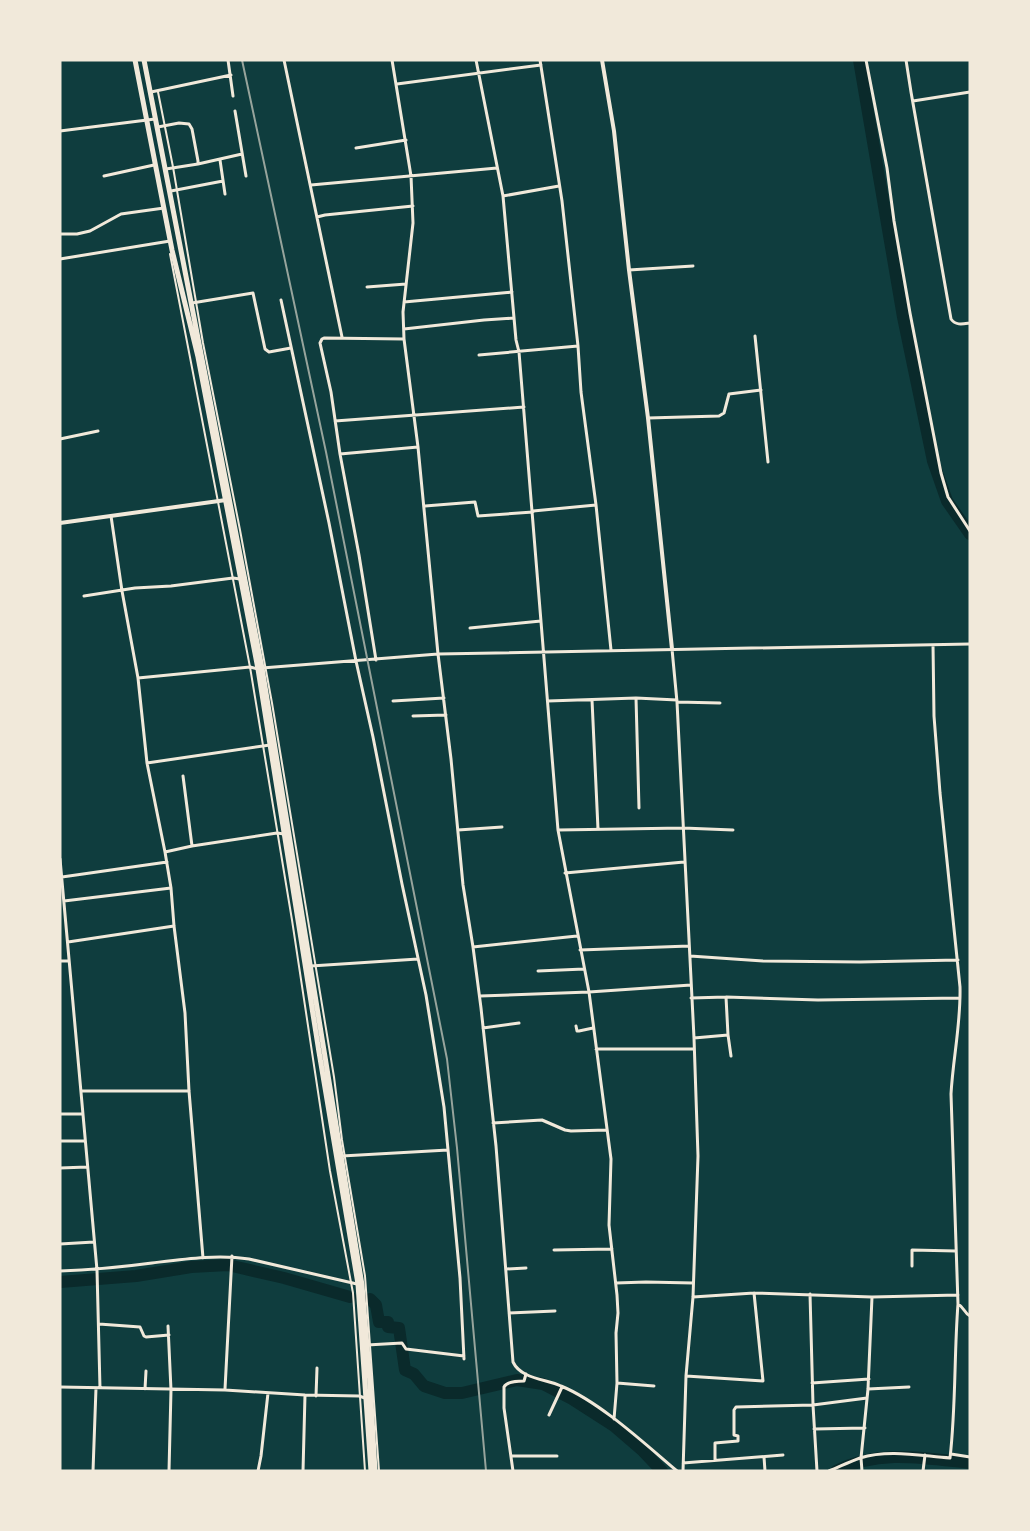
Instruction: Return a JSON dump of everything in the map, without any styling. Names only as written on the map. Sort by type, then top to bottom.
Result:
[{"type":"highway","points":[[135,60],[169,241],[198,357],[240,579],[262,668],[280,833],[336,1136],[343,1155],[362,1285],[369,1345],[375,1471]]},
{"type":"highway","points":[[144,60],[154,91],[157,119],[161,126],[170,168],[225,500],[262,668],[313,966],[358,1284],[375,1471]]},
{"type":"street","points":[[228,60],[233,96]]},
{"type":"street","points":[[284,60],[342,337]]},
{"type":"street","points":[[392,60],[411,176],[414,223],[404,302],[404,339],[418,447],[463,885],[483,1028],[513,1362],[515,1368],[526,1374],[562,1388],[591,1403],[677,1471]]},
{"type":"street","points":[[476,60],[503,196],[524,407],[558,830],[589,992],[611,1165],[609,1215],[618,1283],[617,1383],[614,1419]]},
{"type":"street","points":[[602,60],[614,131],[648,418],[677,701],[698,1156],[683,1471]]},
{"type":"street","points":[[866,60],[887,168],[912,324],[941,473],[948,498],[970,531]]},
{"type":"street","points":[[906,60],[951,319],[960,324],[970,323]]},
{"type":"street","points":[[396,84],[540,62],[559,186],[612,650]]},
{"type":"street","points":[[198,164],[192,129],[189,124],[161,126],[154,91],[231,75]]},
{"type":"street","points":[[912,102],[970,92]]},
{"type":"street","points":[[235,111],[246,176]]},
{"type":"street","points":[[60,131],[157,119]]},
{"type":"street","points":[[356,148],[406,140]]},
{"type":"street","points":[[170,168],[242,154]]},
{"type":"street","points":[[220,159],[225,194]]},
{"type":"street","points":[[104,176],[155,165]]},
{"type":"street","points":[[311,185],[497,168]]},
{"type":"street","points":[[174,190],[223,181]]},
{"type":"street","points":[[503,196],[559,186]]},
{"type":"street","points":[[317,217],[413,206]]},
{"type":"street","points":[[60,234],[90,231],[121,214],[163,208]]},
{"type":"street","points":[[60,259],[169,241]]},
{"type":"street","points":[[629,270],[693,266]]},
{"type":"street","points":[[367,287],[406,284]]},
{"type":"street","points":[[404,302],[512,292]]},
{"type":"street","points":[[262,668],[240,530],[194,303],[253,293],[266,351],[291,348]]},
{"type":"street","points":[[281,300],[426,995],[444,1107],[460,1278],[464,1358],[405,1348],[401,1343],[369,1345]]},
{"type":"street","points":[[404,329],[514,318]]},
{"type":"street","points":[[755,336],[768,462]]},
{"type":"street","points":[[376,660],[320,341],[324,338],[342,337],[404,339]]},
{"type":"street","points":[[479,355],[578,346]]},
{"type":"street","points":[[648,418],[719,416],[724,413],[729,394],[761,390]]},
{"type":"street","points":[[335,421],[524,407]]},
{"type":"street","points":[[60,439],[98,431]]},
{"type":"street","points":[[340,454],[418,447]]},
{"type":"street","points":[[60,523],[225,500],[233,578],[280,833],[326,1150],[351,1283],[365,1471]]},
{"type":"street","points":[[424,506],[475,502],[478,516],[596,505]]},
{"type":"street","points":[[111,516],[138,678],[147,763],[171,888],[185,1012],[203,1258]]},
{"type":"street","points":[[84,596],[135,588],[240,579]]},
{"type":"street","points":[[470,628],[541,621]]},
{"type":"street","points":[[138,678],[250,667],[262,668],[438,654],[970,644]]},
{"type":"street","points":[[829,1471],[862,1459],[897,1454],[950,1458],[951,1454],[958,1295],[951,1094],[960,998],[935,738],[933,645]]},
{"type":"street","points":[[393,701],[444,698]]},
{"type":"street","points":[[548,701],[636,698],[720,704]]},
{"type":"street","points":[[636,698],[639,808]]},
{"type":"street","points":[[592,700],[598,829]]},
{"type":"street","points":[[413,716],[446,715]]},
{"type":"street","points":[[147,763],[270,745]]},
{"type":"street","points":[[183,776],[192,846]]},
{"type":"street","points":[[458,830],[501,827]]},
{"type":"street","points":[[558,830],[683,828],[733,830]]},
{"type":"street","points":[[165,852],[280,833]]},
{"type":"street","points":[[60,859],[98,1286],[98,1388],[93,1471]]},
{"type":"street","points":[[62,877],[167,862]]},
{"type":"street","points":[[566,873],[684,862]]},
{"type":"street","points":[[64,901],[171,888]]},
{"type":"street","points":[[68,942],[174,926]]},
{"type":"street","points":[[473,947],[577,936]]},
{"type":"street","points":[[580,950],[689,946]]},
{"type":"street","points":[[689,956],[763,961],[958,960]]},
{"type":"street","points":[[418,959],[313,966],[334,1077],[343,1155],[448,1150]]},
{"type":"street","points":[[60,961],[69,961]]},
{"type":"street","points":[[538,971],[584,969]]},
{"type":"street","points":[[479,996],[691,985]]},
{"type":"street","points":[[691,999],[726,997],[830,1000],[960,998]]},
{"type":"street","points":[[726,997],[731,1056]]},
{"type":"street","points":[[483,1028],[519,1023]]},
{"type":"street","points":[[576,1026],[579,1031],[593,1028]]},
{"type":"street","points":[[694,1038],[728,1035]]},
{"type":"street","points":[[596,1049],[694,1049]]},
{"type":"street","points":[[81,1091],[189,1091]]},
{"type":"street","points":[[60,1114],[83,1114]]},
{"type":"street","points":[[493,1123],[542,1120],[569,1131],[607,1130]]},
{"type":"street","points":[[60,1141],[85,1142]]},
{"type":"street","points":[[60,1168],[87,1167]]},
{"type":"street","points":[[60,1244],[94,1242]]},
{"type":"street","points":[[554,1250],[612,1249]]},
{"type":"street","points":[[912,1266],[912,1250],[956,1251]]},
{"type":"street","points":[[225,1390],[232,1257]]},
{"type":"street","points":[[60,1271],[232,1257],[358,1284]]},
{"type":"street","points":[[506,1269],[526,1268]]},
{"type":"street","points":[[618,1283],[693,1283]]},
{"type":"street","points":[[693,1297],[754,1293],[872,1297],[958,1295]]},
{"type":"street","points":[[686,1376],[763,1381],[754,1293]]},
{"type":"street","points":[[810,1294],[817,1471]]},
{"type":"street","points":[[862,1471],[872,1297]]},
{"type":"street","points":[[958,1304],[970,1316]]},
{"type":"street","points":[[509,1313],[555,1311]]},
{"type":"street","points":[[98,1323],[140,1327],[144,1336],[169,1335]]},
{"type":"street","points":[[168,1326],[171,1390],[169,1471]]},
{"type":"street","points":[[316,1396],[317,1368]]},
{"type":"street","points":[[145,1389],[146,1371]]},
{"type":"street","points":[[513,1471],[504,1408],[504,1387],[507,1383],[524,1381],[526,1374]]},
{"type":"street","points":[[812,1383],[869,1379]]},
{"type":"street","points":[[617,1383],[654,1386]]},
{"type":"street","points":[[60,1387],[225,1390],[316,1396],[359,1396],[367,1399]]},
{"type":"street","points":[[868,1389],[909,1387]]},
{"type":"street","points":[[549,1415],[562,1388]]},
{"type":"street","points":[[258,1471],[268,1393]]},
{"type":"street","points":[[303,1471],[305,1395]]},
{"type":"street","points":[[715,1460],[715,1443],[738,1441],[738,1437],[734,1435],[736,1407],[813,1405],[867,1398]]},
{"type":"street","points":[[814,1429],[865,1428]]},
{"type":"street","points":[[951,1454],[970,1456]]},
{"type":"street","points":[[683,1463],[783,1455]]},
{"type":"street","points":[[511,1456],[557,1456]]},
{"type":"street","points":[[764,1457],[765,1471]]},
{"type":"street","points":[[923,1471],[924,1457]]},
{"type":"waterway","points":[[859,60],[903,317],[933,461],[947,501],[970,534]]},
{"type":"waterway","points":[[60,1282],[228,1265],[350,1297]]},
{"type":"waterway","points":[[370,1299],[376,1305],[379,1322],[388,1322],[388,1327],[399,1328],[405,1370],[414,1374],[424,1386],[445,1393],[462,1393],[517,1380],[543,1384],[572,1399],[614,1426],[662,1471]]},
{"type":"waterway","points":[[836,1471],[852,1464],[885,1457],[970,1463]]},
{"type":"railway","points":[[242,60],[326,452],[447,1059],[486,1471]]}]
